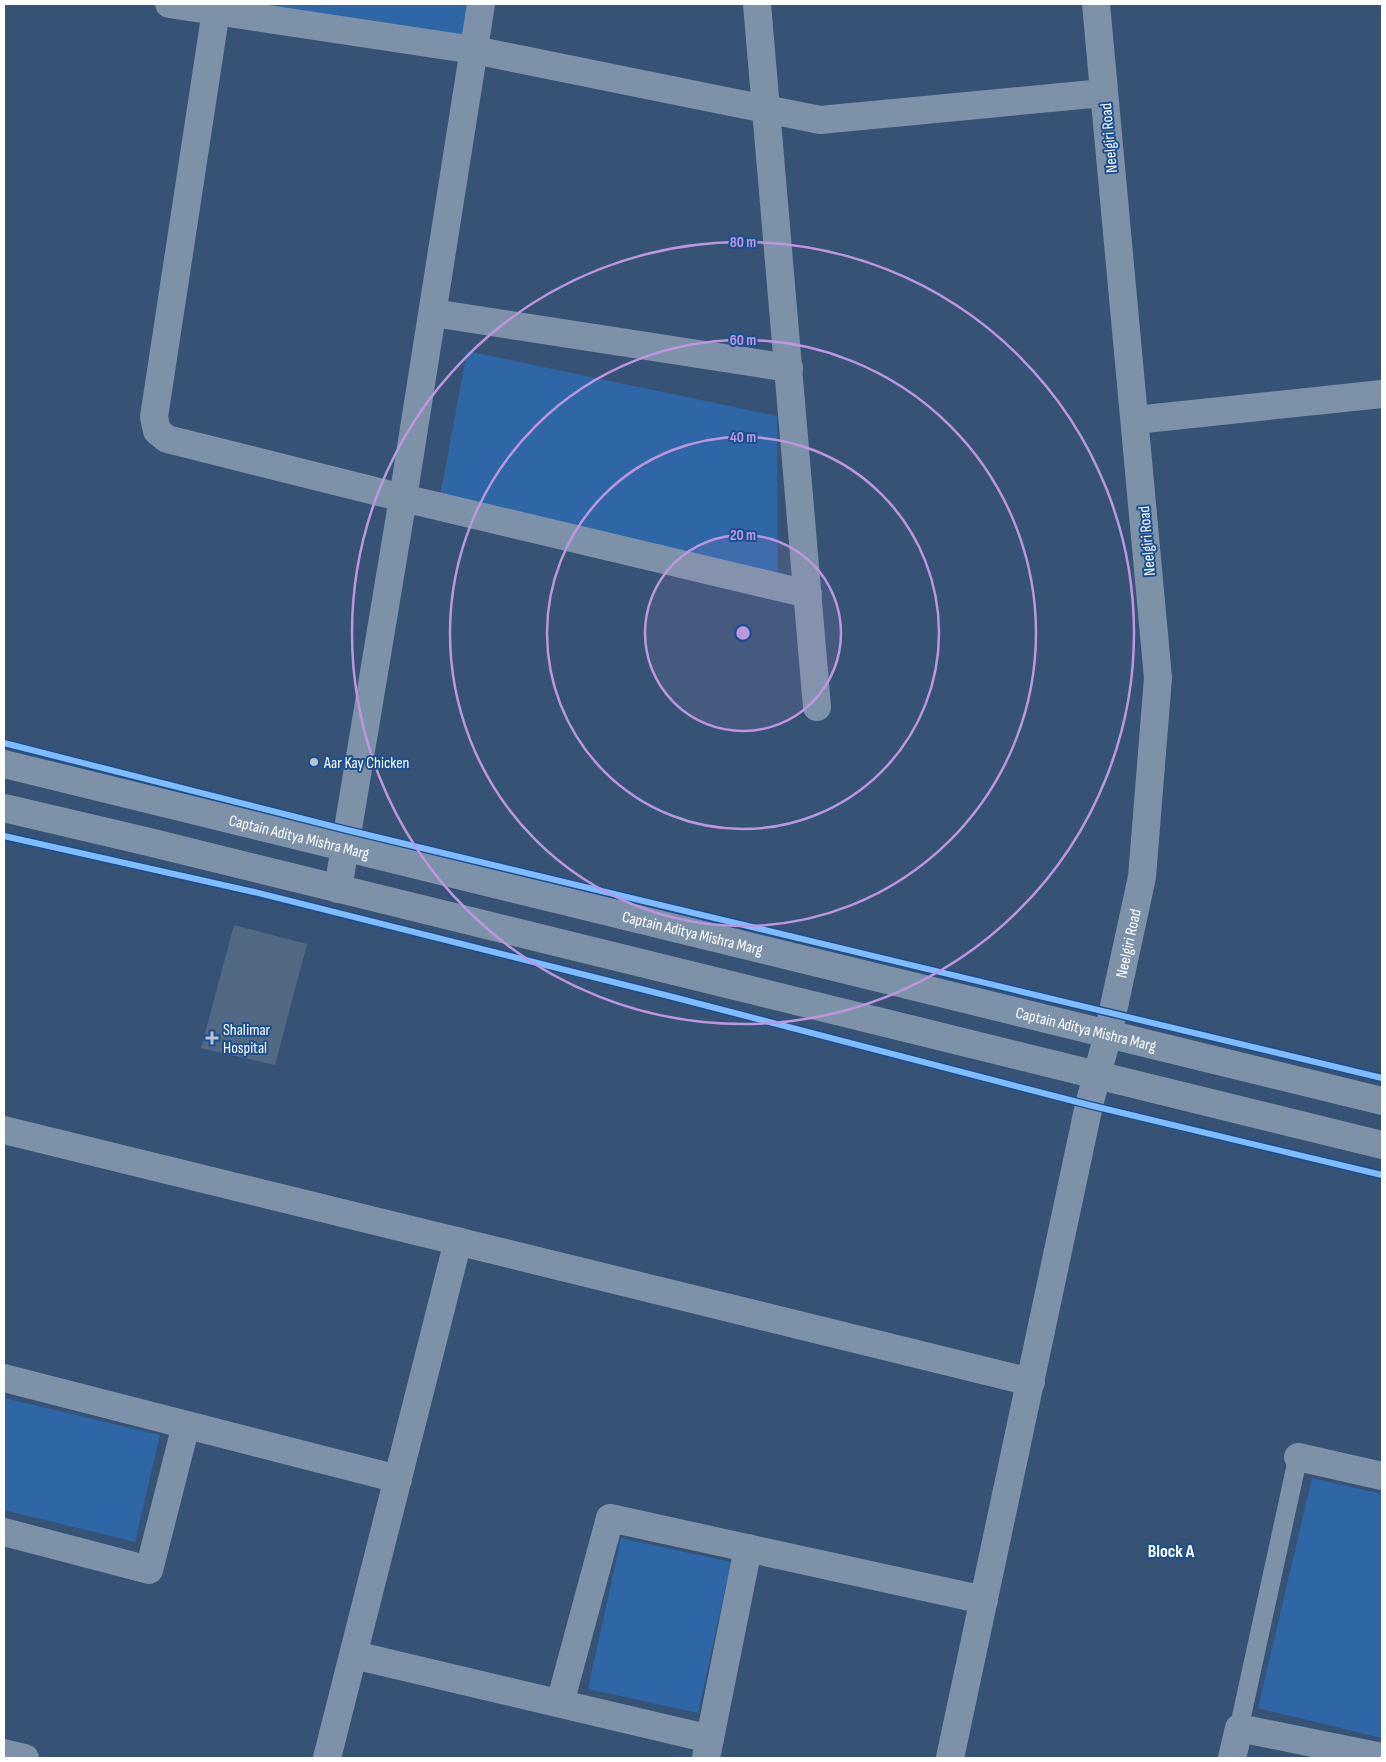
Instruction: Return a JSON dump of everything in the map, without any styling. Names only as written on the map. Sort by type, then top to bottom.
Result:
[{"type":"street","points":[[168,4],[217,7],[474,50],[820,120],[1103,93]]},
{"type":"street","points":[[338,889],[433,313],[481,4]]},
{"type":"street","points":[[757,4],[817,707]]},
{"type":"street","name":"Neelgiri Road","points":[[950,1758],[1096,1075],[1108,1034],[1142,877],[1158,678],[1096,4]]},
{"type":"street","points":[[217,7],[154,417],[157,431],[167,439],[403,498],[808,594]]},
{"type":"street","points":[[433,313],[789,368]]},
{"type":"street","points":[[1135,420],[1382,394]]},
{"type":"street","name":"Captain Aditya Mishra Marg","points":[[4,764],[1382,1101]]},
{"type":"street","points":[[4,808],[1382,1145]]},
{"type":"street","points":[[4,1130],[1031,1382]]},
{"type":"street","points":[[327,1758],[458,1241]]},
{"type":"street","points":[[4,1378],[398,1479]]},
{"type":"street","points":[[4,1532],[149,1570],[186,1425]]},
{"type":"street","points":[[1298,1457],[1382,1476]]},
{"type":"street","points":[[560,1703],[610,1518],[984,1600]]},
{"type":"street","points":[[354,1654],[560,1703],[708,1748],[748,1548]]},
{"type":"street","points":[[1232,1758],[1239,1728],[1382,1757]]},
{"type":"street","points":[[4,1753],[25,1758]]},
{"type":"lane","points":[[1239,1728],[1298,1457]]},
{"type":"shaded area","points":[[249,4],[467,4],[461,44]]},
{"type":"shaded area","points":[[467,351],[777,416],[778,599],[438,507]]},
{"type":"shaded area","points":[[4,1398],[160,1435],[135,1542],[4,1510]]},
{"type":"shaded area","points":[[1312,1478],[1382,1494],[1382,1738],[1258,1708]]},
{"type":"shaded area","points":[[621,1538],[731,1562],[698,1713],[588,1689]]},
{"type":"building","points":[[234,925],[307,944],[275,1065],[201,1048]]},
{"type":"cycle path","points":[[4,743],[347,830],[1382,1078]]},
{"type":"cycle path","points":[[4,836],[254,892],[669,996],[1089,1105],[1382,1175]]},
{"type":"place","name":"Aar Kay Chicken","points":[[314,762]]},
{"type":"place","name":"Shalimar Hospital","points":[[212,1038]]},
{"type":"district","name":"Block A","points":[[1171,1551]]}]
